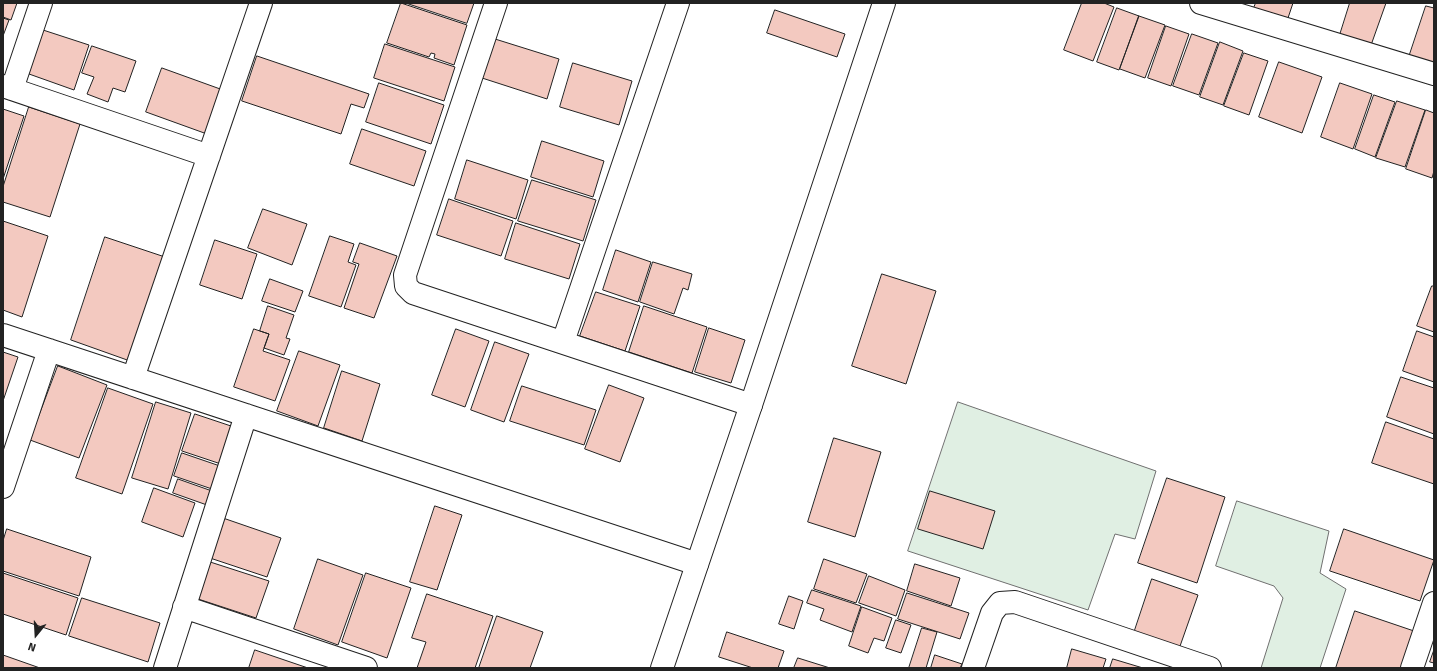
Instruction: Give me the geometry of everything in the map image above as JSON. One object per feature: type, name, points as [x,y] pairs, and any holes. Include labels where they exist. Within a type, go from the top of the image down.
[{"type":"street","points":[[41,3],[8,88],[208,156]]},
{"type":"street","points":[[133,378],[261,3]]},
{"type":"street","points":[[496,3],[405,275],[406,286],[413,293],[751,405]]},
{"type":"street","points":[[563,342],[678,3]]},
{"type":"street","points":[[662,668],[884,3]]},
{"type":"street","points":[[1201,3],[1434,74]]},
{"type":"street","points":[[3,334],[697,564]]},
{"type":"street","points":[[3,487],[49,350]]},
{"type":"street","points":[[165,668],[246,415]]},
{"type":"street","points":[[973,668],[992,613],[1000,603],[1014,602],[1210,668]]},
{"type":"street","points":[[1412,668],[1434,603]]},
{"type":"street","points":[[184,607],[366,668]]},
{"type":"green space","points":[[958,402],[1156,471],[1135,539],[1115,534],[1088,610],[908,551]]},
{"type":"green space","points":[[1237,501],[1329,531],[1320,573],[1346,589],[1320,668],[1261,668],[1283,598],[1274,586],[1216,566]]},
{"type":"building","points":[[3,3],[17,3],[11,20],[3,17]]},
{"type":"building","points":[[401,3],[467,25],[454,65],[434,58],[435,54],[431,53],[429,57],[387,43]]},
{"type":"building","points":[[406,3],[474,3],[467,23]]},
{"type":"building","points":[[1082,3],[1104,3],[1114,7],[1093,61],[1064,50]]},
{"type":"building","points":[[1256,3],[1293,3],[1287,21],[1253,10]]},
{"type":"building","points":[[1350,3],[1386,3],[1370,48],[1339,38]]},
{"type":"building","points":[[1426,6],[1434,8],[1434,65],[1409,57]]},
{"type":"building","points":[[1117,8],[1139,16],[1119,70],[1097,62]]},
{"type":"building","points":[[775,10],[845,34],[837,57],[767,33]]},
{"type":"building","points":[[1139,16],[1165,25],[1145,78],[1120,69]]},
{"type":"building","points":[[3,18],[9,20],[3,36]]},
{"type":"building","points":[[1166,26],[1189,34],[1171,86],[1148,78]]},
{"type":"building","points":[[43,30],[89,45],[74,90],[29,74]]},
{"type":"building","points":[[1192,34],[1218,43],[1199,95],[1173,86]]},
{"type":"building","points":[[495,39],[559,59],[547,99],[482,78]]},
{"type":"building","points":[[1220,42],[1243,51],[1223,105],[1200,97]]},
{"type":"building","points":[[385,44],[455,67],[444,101],[374,78]]},
{"type":"building","points":[[92,46],[136,61],[125,92],[113,88],[108,102],[87,94],[94,77],[82,73]]},
{"type":"building","points":[[1244,53],[1268,61],[1249,115],[1224,106]]},
{"type":"building","points":[[257,56],[369,94],[364,108],[351,104],[341,134],[242,101]]},
{"type":"building","points":[[1279,62],[1322,77],[1302,133],[1259,117]]},
{"type":"building","points":[[573,63],[632,81],[619,125],[560,107]]},
{"type":"building","points":[[162,68],[223,90],[207,134],[146,112]]},
{"type":"building","points":[[379,83],[444,105],[431,144],[366,122]]},
{"type":"building","points":[[1340,83],[1372,94],[1353,149],[1321,137]]},
{"type":"building","points":[[1374,95],[1395,102],[1375,157],[1355,149]]},
{"type":"building","points":[[1397,101],[1425,110],[1405,167],[1376,158]]},
{"type":"building","points":[[29,107],[80,124],[50,217],[3,202],[3,187]]},
{"type":"building","points":[[3,109],[24,116],[3,179]]},
{"type":"building","points":[[1426,110],[1434,113],[1434,171],[1432,178],[1406,169]]},
{"type":"building","points":[[362,129],[426,151],[414,186],[350,164]]},
{"type":"building","points":[[542,141],[604,161],[593,197],[531,177]]},
{"type":"building","points":[[467,160],[528,180],[516,219],[455,199]]},
{"type":"building","points":[[532,180],[596,200],[583,241],[518,221]]},
{"type":"building","points":[[449,199],[513,221],[501,256],[437,235]]},
{"type":"building","points":[[263,209],[307,224],[292,265],[248,248]]},
{"type":"building","points":[[3,221],[48,236],[22,317],[3,310]]},
{"type":"building","points":[[516,223],[580,244],[569,279],[505,259]]},
{"type":"building","points":[[330,236],[354,244],[348,262],[356,265],[341,307],[309,296]]},
{"type":"building","points":[[105,237],[165,257],[130,361],[71,340]]},
{"type":"building","points":[[215,240],[257,254],[242,299],[200,285]]},
{"type":"building","points":[[360,243],[397,256],[374,318],[344,308],[359,264],[353,262]]},
{"type":"building","points":[[616,250],[651,262],[638,302],[603,290]]},
{"type":"building","points":[[653,262],[692,274],[688,290],[683,288],[674,314],[640,302]]},
{"type":"building","points":[[882,274],[936,291],[906,384],[852,366]]},
{"type":"building","points":[[270,279],[303,291],[295,312],[262,301]]},
{"type":"building","points":[[1432,286],[1434,286],[1434,332],[1417,326]]},
{"type":"building","points":[[596,292],[640,306],[625,351],[580,336]]},
{"type":"building","points":[[268,306],[294,315],[286,338],[290,339],[284,355],[264,348],[269,334],[260,331]]},
{"type":"building","points":[[644,306],[707,327],[692,373],[629,352]]},
{"type":"building","points":[[709,328],[745,340],[731,383],[695,372]]},
{"type":"building","points":[[254,329],[269,334],[263,351],[290,360],[275,401],[234,387]]},
{"type":"building","points":[[456,329],[489,341],[465,407],[432,395]]},
{"type":"building","points":[[1417,331],[1434,337],[1434,382],[1403,371]]},
{"type":"building","points":[[495,342],[529,354],[504,422],[471,410]]},
{"type":"building","points":[[299,351],[340,365],[318,426],[277,411]]},
{"type":"building","points":[[3,352],[18,357],[3,401]]},
{"type":"building","points":[[58,366],[107,385],[79,458],[30,440]]},
{"type":"building","points":[[342,371],[380,384],[362,441],[324,428]]},
{"type":"building","points":[[1401,377],[1434,388],[1434,434],[1387,417]]},
{"type":"building","points":[[609,385],[644,398],[620,462],[585,449]]},
{"type":"building","points":[[522,386],[596,410],[584,445],[510,421]]},
{"type":"building","points":[[108,388],[153,404],[122,494],[76,478]]},
{"type":"building","points":[[156,402],[191,413],[168,489],[132,478]]},
{"type":"building","points":[[195,414],[234,427],[221,464],[182,451]]},
{"type":"building","points":[[1386,422],[1434,439],[1434,484],[1372,463]]},
{"type":"building","points":[[834,438],[881,452],[855,537],[808,522]]},
{"type":"building","points":[[182,453],[220,466],[212,489],[174,476]]},
{"type":"building","points":[[1167,478],[1225,497],[1197,583],[1138,563]]},
{"type":"building","points":[[178,479],[212,491],[207,505],[173,493]]},
{"type":"building","points":[[154,488],[195,503],[183,537],[142,522]]},
{"type":"building","points":[[930,491],[995,511],[983,549],[918,529]]},
{"type":"building","points":[[435,506],[462,515],[437,590],[410,582]]},
{"type":"building","points":[[220,517],[281,538],[267,577],[207,557]]},
{"type":"building","points":[[7,529],[91,557],[79,596],[3,571],[3,541]]},
{"type":"building","points":[[1344,529],[1434,560],[1420,601],[1330,571]]},
{"type":"building","points":[[318,559],[363,575],[338,645],[294,629]]},
{"type":"building","points":[[824,559],[867,574],[856,603],[814,589]]},
{"type":"building","points":[[204,560],[269,581],[256,618],[192,597]]},
{"type":"building","points":[[915,564],[960,578],[951,606],[907,591]]},
{"type":"building","points":[[3,573],[78,598],[66,635],[3,614]]},
{"type":"building","points":[[366,573],[411,588],[387,658],[342,642]]},
{"type":"building","points":[[869,576],[905,590],[896,616],[859,603]]},
{"type":"building","points":[[1152,579],[1198,595],[1179,649],[1134,633]]},
{"type":"building","points":[[812,590],[861,606],[852,632],[820,620],[824,609],[807,603]]},
{"type":"building","points":[[907,593],[969,613],[960,639],[898,619]]},
{"type":"building","points":[[427,594],[493,616],[475,668],[417,668],[426,642],[412,638]]},
{"type":"building","points":[[789,596],[803,601],[794,629],[779,624]]},
{"type":"building","points":[[82,598],[160,623],[148,662],[69,636]]},
{"type":"building","points":[[862,607],[892,618],[884,641],[874,638],[868,653],[849,646]]},
{"type":"building","points":[[1355,611],[1414,631],[1401,668],[1336,668]]},
{"type":"building","points":[[497,616],[543,632],[530,668],[479,668]]},
{"type":"building","points":[[896,620],[911,625],[901,653],[886,648]]},
{"type":"building","points":[[922,628],[937,632],[926,668],[909,668]]},
{"type":"building","points":[[727,632],[784,651],[778,668],[753,668],[719,657]]},
{"type":"building","points":[[1072,649],[1106,659],[1103,668],[1067,668]]},
{"type":"building","points":[[255,650],[308,668],[249,668]]},
{"type":"building","points":[[1434,650],[1434,663],[1430,662]]},
{"type":"building","points":[[3,655],[40,668],[3,668]]},
{"type":"building","points":[[935,655],[962,664],[960,668],[931,668]]},
{"type":"building","points":[[798,658],[830,668],[794,668]]},
{"type":"building","points":[[1113,659],[1143,668],[1110,668]]}]
